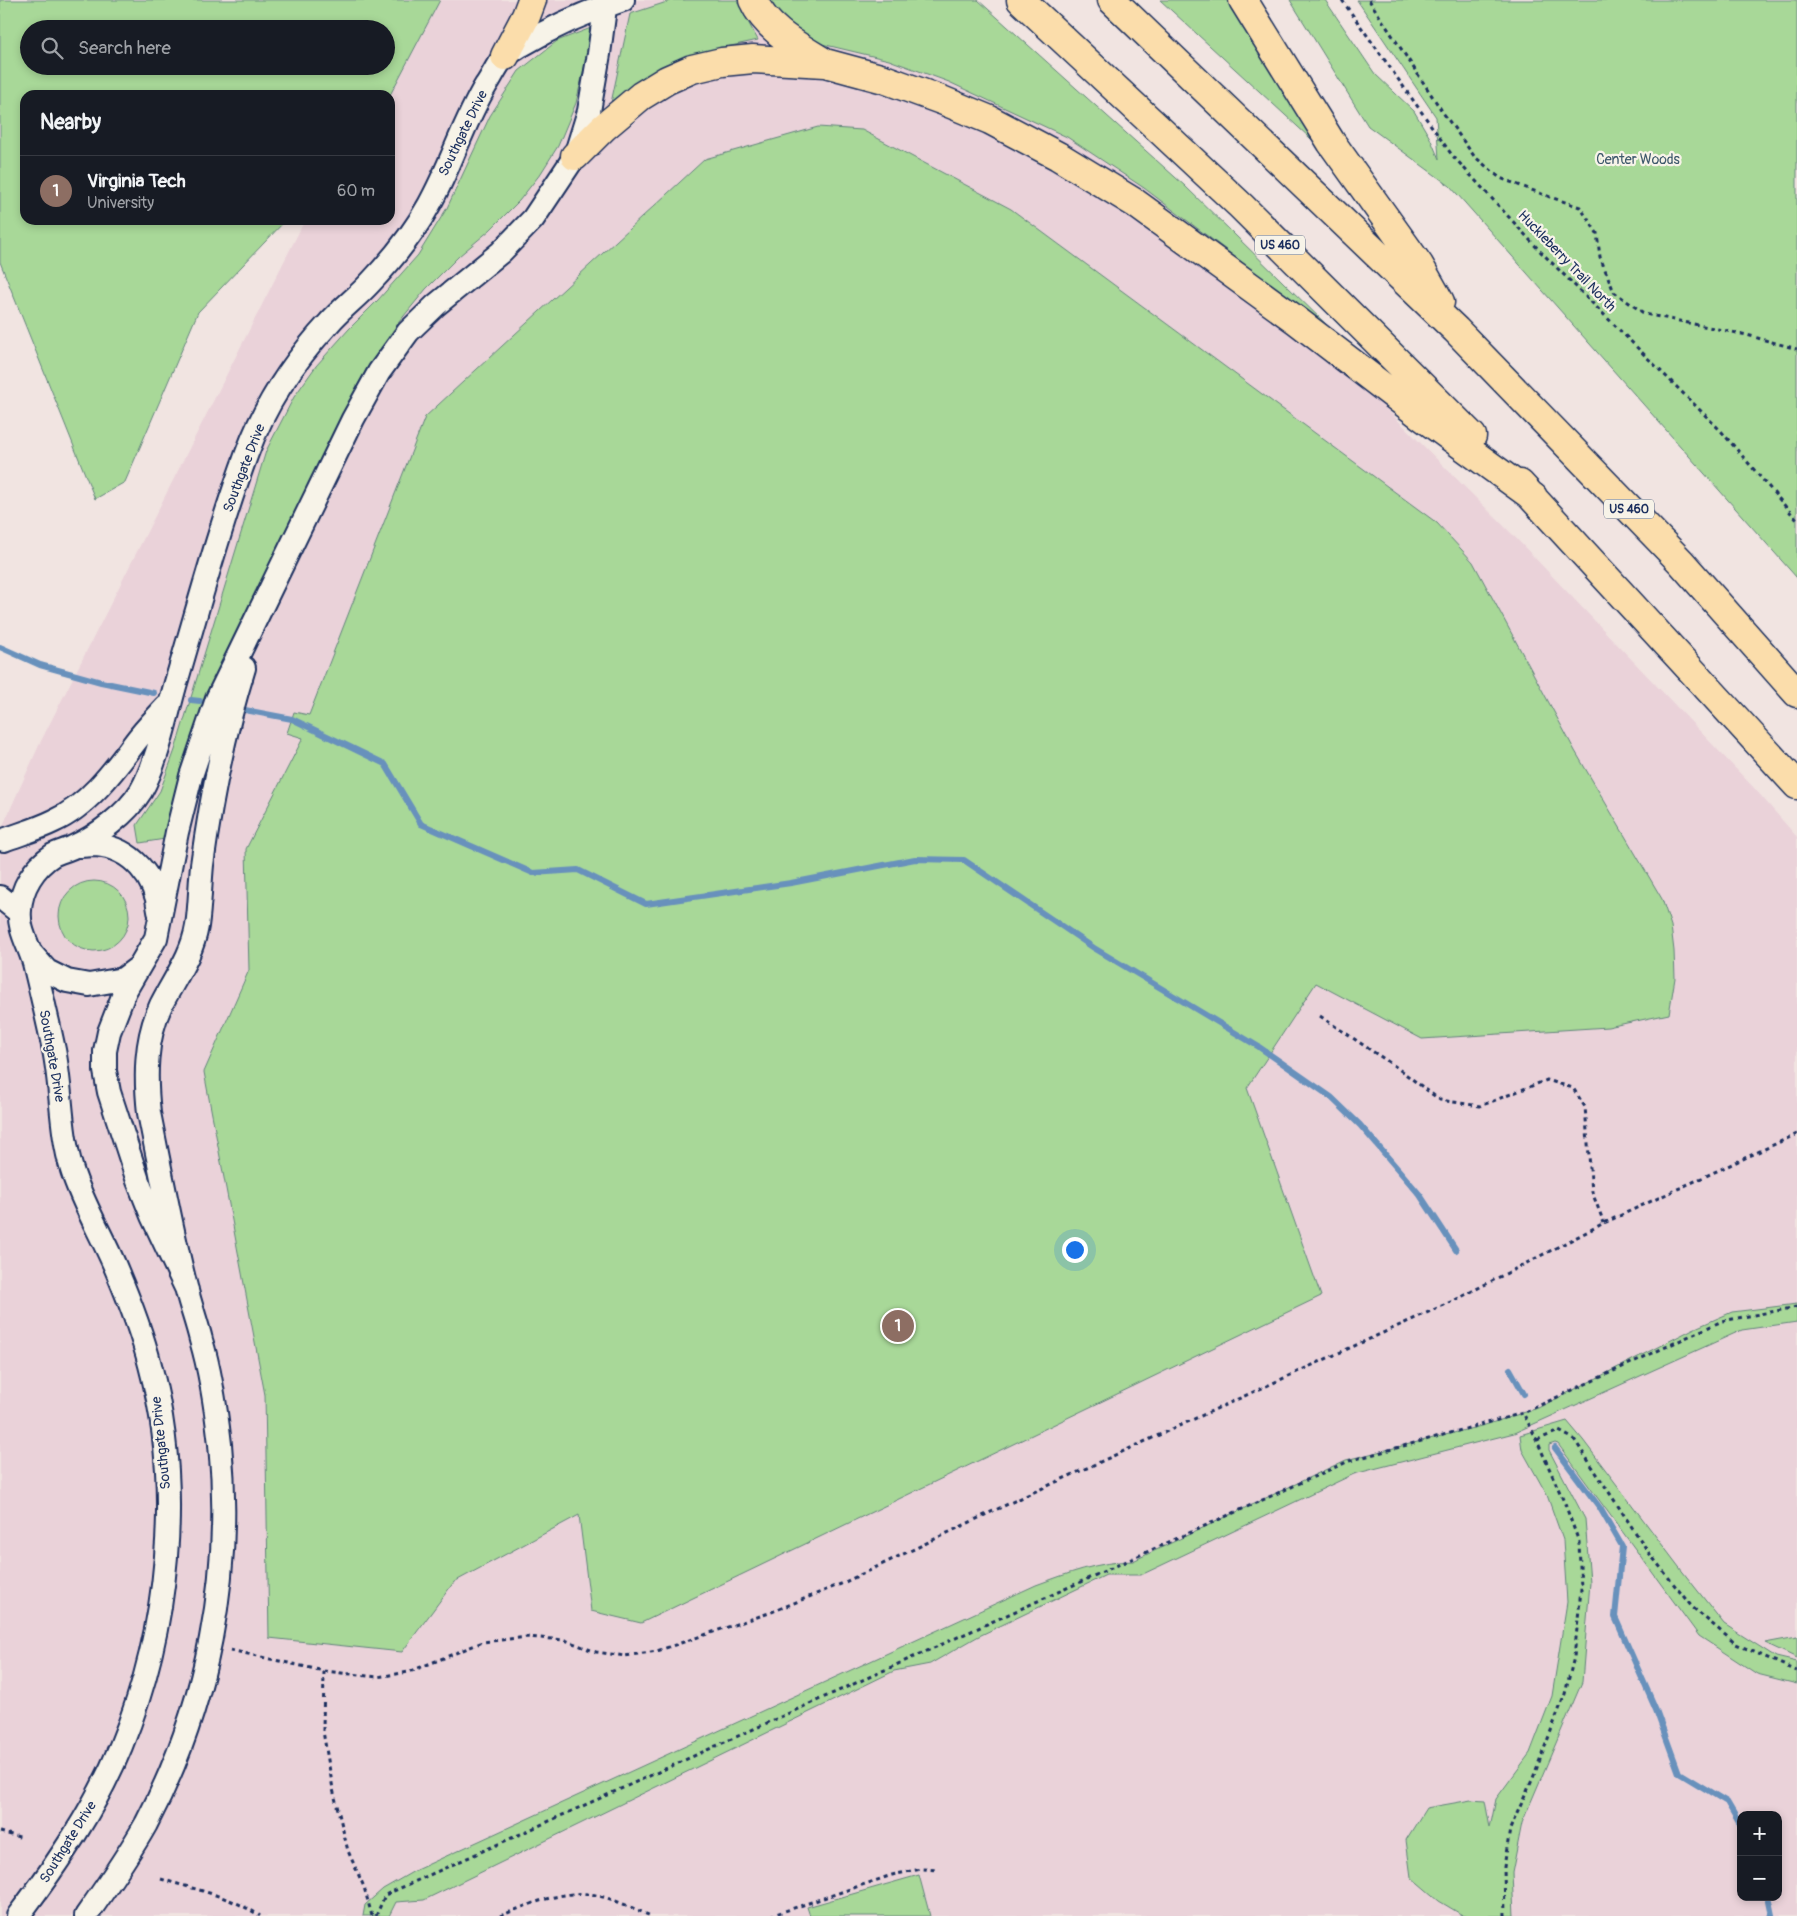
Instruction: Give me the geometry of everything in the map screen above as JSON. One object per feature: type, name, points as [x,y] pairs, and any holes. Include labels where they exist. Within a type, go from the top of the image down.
[{"type":"highway","points":[[504,56],[526,16],[532,0]]},
{"type":"highway","points":[[753,0],[782,36],[825,64]]},
{"type":"highway","name":"US 460","points":[[1021,0],[1241,206],[1533,497],[1797,785]]},
{"type":"highway","name":"US 460","points":[[1112,0],[1456,330],[1681,562],[1797,693]]},
{"type":"highway","points":[[1243,0],[1331,142],[1419,265],[1456,330]]},
{"type":"highway","points":[[575,156],[603,128],[641,96],[667,80],[692,69],[722,62],[753,59],[825,64],[884,79],[990,120],[1058,156],[1135,203],[1296,320],[1420,415],[1533,497]]},
{"type":"main road","name":"Southgate Drive","points":[[72,848],[116,820],[132,805],[144,786],[222,527],[248,448],[277,389],[306,349],[333,318],[368,285],[401,247],[429,205],[471,110],[504,56],[552,29],[612,2]]},
{"type":"main road","name":"Southgate Drive","points":[[187,1290],[152,1216],[138,1181],[109,1092],[105,1071],[105,1051],[109,1032],[125,991],[156,938],[191,776],[202,742],[217,700],[268,593],[353,419],[379,372],[408,332],[436,305],[501,252],[533,219],[575,156],[589,111],[599,54],[612,2]]},
{"type":"main road","name":"Southgate Drive","points":[[86,1916],[145,1825],[163,1788],[179,1751],[191,1716],[214,1626],[223,1524],[223,1486],[212,1392],[202,1342],[187,1290],[149,1113],[145,1084],[151,1034],[160,1007],[184,964],[197,926],[202,867],[218,768],[238,689],[268,593]]},
{"type":"main road","points":[[2,840],[55,821],[90,795],[124,760],[133,744],[171,700]]},
{"type":"main road","points":[[2,840],[72,848]]},
{"type":"main road","name":"Southgate Drive","points":[[18,1916],[49,1874],[90,1810],[121,1746],[153,1646],[164,1589],[168,1521],[166,1457],[160,1411],[151,1368],[135,1316],[121,1280],[74,1176],[66,1148],[55,1052],[32,954],[22,934],[19,912],[24,889],[36,869],[54,854],[72,848],[97,845],[118,851],[135,862],[149,878],[158,896],[160,917]]},
{"type":"main road","points":[[0,897],[19,912]]},
{"type":"main road","name":"Southgate Drive","points":[[32,954],[47,971],[67,981],[89,985],[123,979],[140,967]]},
{"type":"path","name":"Huckleberry Trail North","points":[[1342,0],[1452,155],[1540,251],[1721,430],[1797,520]]},
{"type":"path","points":[[1369,0],[1474,156],[1500,178],[1580,207],[1597,233],[1600,257],[1614,292],[1645,314],[1747,335],[1797,348]]},
{"type":"path","points":[[1320,1016],[1396,1067],[1440,1100],[1480,1106],[1546,1080],[1573,1088],[1584,1107],[1592,1192],[1604,1223]]},
{"type":"path","points":[[210,1646],[324,1671],[377,1677],[409,1672],[483,1642],[527,1637],[565,1640],[596,1652],[626,1656],[657,1651],[769,1613],[841,1584],[1010,1503],[1455,1300],[1604,1223],[1797,1134]]},
{"type":"path","points":[[376,1916],[385,1896],[1349,1461],[1523,1413],[1722,1321],[1797,1307]]},
{"type":"path","points":[[1505,1916],[1504,1867],[1510,1829],[1533,1778],[1565,1694],[1574,1657],[1581,1590],[1579,1542],[1565,1504],[1523,1413]]},
{"type":"path","points":[[1537,1440],[1559,1431],[1574,1439],[1650,1553],[1692,1607],[1736,1644],[1797,1671]]},
{"type":"path","points":[[324,1671],[323,1731],[333,1789],[348,1851],[364,1887],[372,1916]]},
{"type":"path","points":[[0,1832],[23,1838]]},
{"type":"path","points":[[770,1916],[892,1875],[921,1869],[938,1870]]},
{"type":"path","points":[[161,1879],[231,1901],[250,1909],[260,1916]]},
{"type":"path","points":[[500,1916],[552,1898],[575,1894],[589,1894],[609,1899],[651,1916]]},
{"type":"shaded area","points":[[417,0],[966,0],[1025,49],[1511,533],[1755,789],[1797,837],[1797,1916],[0,1916],[0,832],[41,741],[302,225],[395,225],[395,90],[372,90],[381,75],[395,75],[395,47]]},
{"type":"green space","points":[[0,0],[440,0],[393,90],[20,90],[20,225],[281,225],[198,312],[125,482],[95,499],[0,262]]},
{"type":"green space","points":[[673,0],[739,0],[742,11],[758,40],[690,55],[631,87],[611,103],[630,14]]},
{"type":"green space","points":[[771,0],[978,0],[1185,186],[1333,331],[1144,188],[1067,137],[949,82],[889,60],[809,41],[777,13]]},
{"type":"green space","points":[[1160,0],[1228,0],[1322,149]]},
{"type":"green space","name":"Center Woods","points":[[1290,0],[1325,0],[1375,74],[1414,111],[1430,138],[1439,159],[1436,117],[1357,0],[1797,0],[1797,578],[1450,186],[1368,126]]},
{"type":"green space","points":[[591,28],[588,51],[576,103],[558,146],[541,173],[519,201],[426,289],[399,322],[367,368],[342,415],[211,697],[165,839],[140,843],[137,825],[160,791],[175,750],[266,451],[294,397],[316,366],[418,255],[447,208],[490,116],[519,71],[557,41]]},
{"type":"green space","points":[[818,127],[862,130],[1011,209],[1437,523],[1473,562],[1575,751],[1662,899],[1671,926],[1674,951],[1675,978],[1669,1014],[1608,1027],[1422,1039],[1316,983],[1247,1088],[1321,1296],[641,1623],[591,1611],[579,1515],[454,1582],[402,1652],[269,1638],[265,1395],[204,1072],[249,970],[246,849],[303,738],[287,733],[294,712],[309,715],[425,417],[705,159]]},
{"type":"green space","points":[[87,881],[101,881],[114,887],[123,896],[129,909],[127,929],[119,941],[101,951],[87,951],[74,945],[65,936],[59,923],[59,909],[65,896],[74,887]]},
{"type":"green space","points":[[1797,1304],[1797,1322],[1742,1330],[1514,1433],[1354,1474],[1141,1575],[1106,1575],[977,1637],[930,1664],[894,1671],[424,1900],[396,1902],[389,1916],[363,1916],[365,1905],[383,1889],[416,1870],[1036,1585],[1072,1572],[1107,1563],[1133,1561],[1346,1460],[1485,1425],[1538,1408],[1693,1329],[1732,1312]]},
{"type":"green space","points":[[1567,1421],[1724,1624],[1776,1657],[1797,1662],[1797,1684],[1757,1674],[1699,1636],[1558,1444],[1549,1445],[1549,1450],[1585,1519],[1590,1582],[1582,1682],[1522,1823],[1512,1873],[1514,1916],[1464,1916],[1439,1901],[1411,1877],[1406,1840],[1426,1808],[1471,1800],[1485,1801],[1490,1828],[1496,1799],[1530,1753],[1552,1696],[1567,1602],[1563,1540],[1547,1495],[1522,1450],[1520,1435]]},
{"type":"green space","points":[[1797,1637],[1797,1658],[1765,1643]]},
{"type":"green space","points":[[919,1875],[930,1916],[810,1916],[807,1907]]},
{"type":"waterway","points":[[0,647],[40,665],[101,682],[154,693]]},
{"type":"waterway","points":[[191,700],[200,701]]},
{"type":"waterway","points":[[245,710],[292,719],[385,764],[421,824],[533,873],[578,870],[646,904],[791,883],[915,859],[964,860],[1094,948],[1259,1047],[1331,1097],[1360,1125],[1420,1195],[1456,1250]]},
{"type":"waterway","points":[[1510,1369],[1524,1394]]},
{"type":"waterway","points":[[1555,1448],[1600,1508],[1622,1546],[1615,1617],[1656,1710],[1679,1773],[1727,1802],[1737,1819]]},
{"type":"waterway","points":[[1769,1901],[1772,1916]]},
{"type":"place","name":"Virginia Tech","points":[[898,1326]]}]
